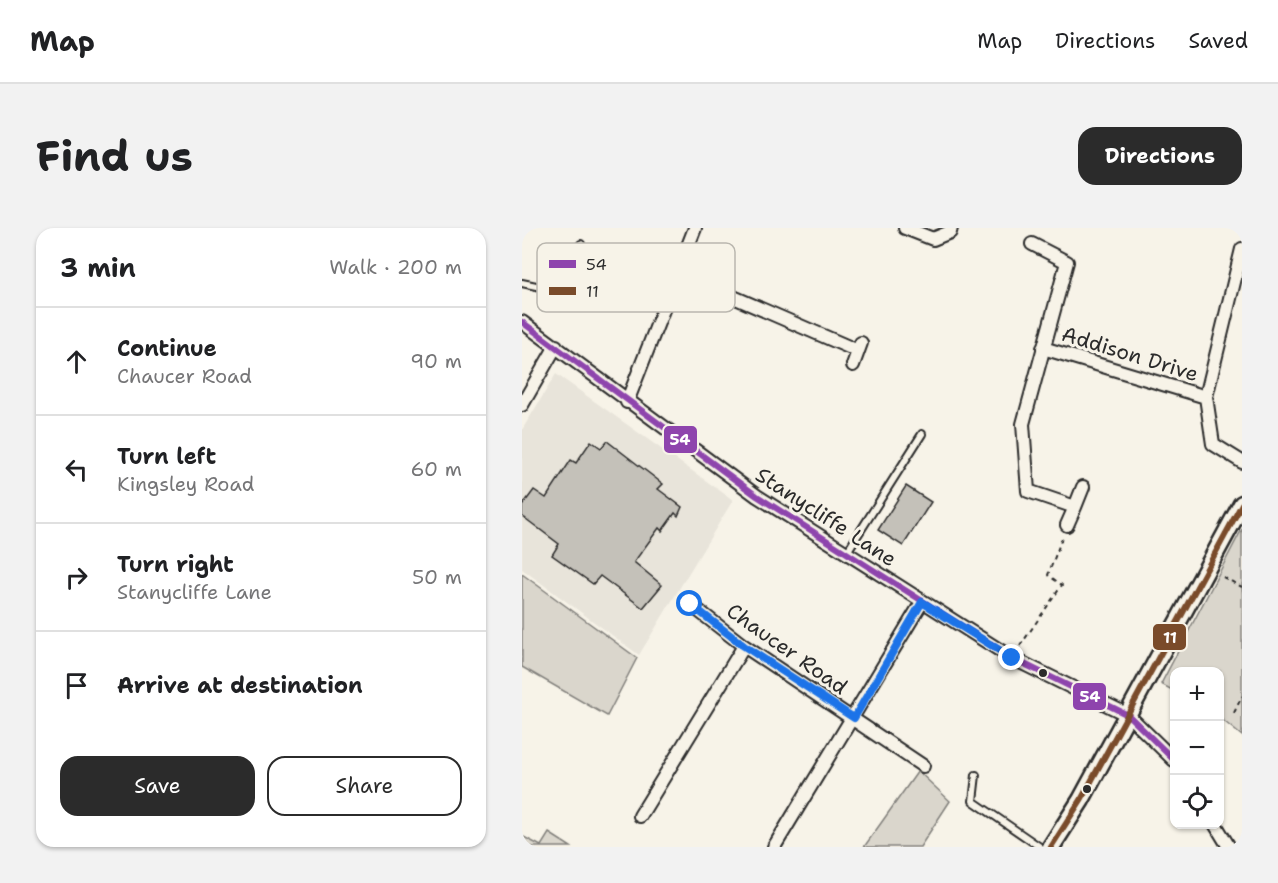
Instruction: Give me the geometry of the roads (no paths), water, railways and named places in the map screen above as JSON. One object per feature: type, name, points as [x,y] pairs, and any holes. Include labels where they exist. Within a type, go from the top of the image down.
[{"type":"street","points":[[689,243],[695,228]]},
{"type":"street","points":[[905,228],[933,239],[950,232],[951,228]]},
{"type":"street","name":"Addison Drive","points":[[1032,244],[1067,262],[1023,424],[1028,491],[1075,507]]},
{"type":"street","points":[[1242,249],[1206,397],[1213,444],[1242,462]]},
{"type":"street","points":[[735,296],[860,347],[853,365]]},
{"type":"street","points":[[627,402],[663,312]]},
{"type":"street","name":"Stanycliffe Lane","points":[[522,322],[627,402],[757,496],[1012,658],[1128,715],[1170,756]]},
{"type":"street","points":[[522,405],[556,346]]},
{"type":"street","name":"Addison Drive","points":[[1043,348],[1206,397]]},
{"type":"street","points":[[1067,525],[1083,487]]},
{"type":"street","points":[[1051,847],[1081,800],[1242,504]]},
{"type":"street","points":[[774,847],[922,602]]},
{"type":"street","name":"Chaucer Road","points":[[690,604],[744,646],[923,766]]},
{"type":"street","points":[[640,816],[744,646]]},
{"type":"street","points":[[1218,829],[1229,847]]},
{"type":"lane","points":[[522,283],[537,286]]},
{"type":"lane","points":[[846,553],[922,434]]},
{"type":"lane","points":[[976,775],[973,801],[1040,847]]}]
